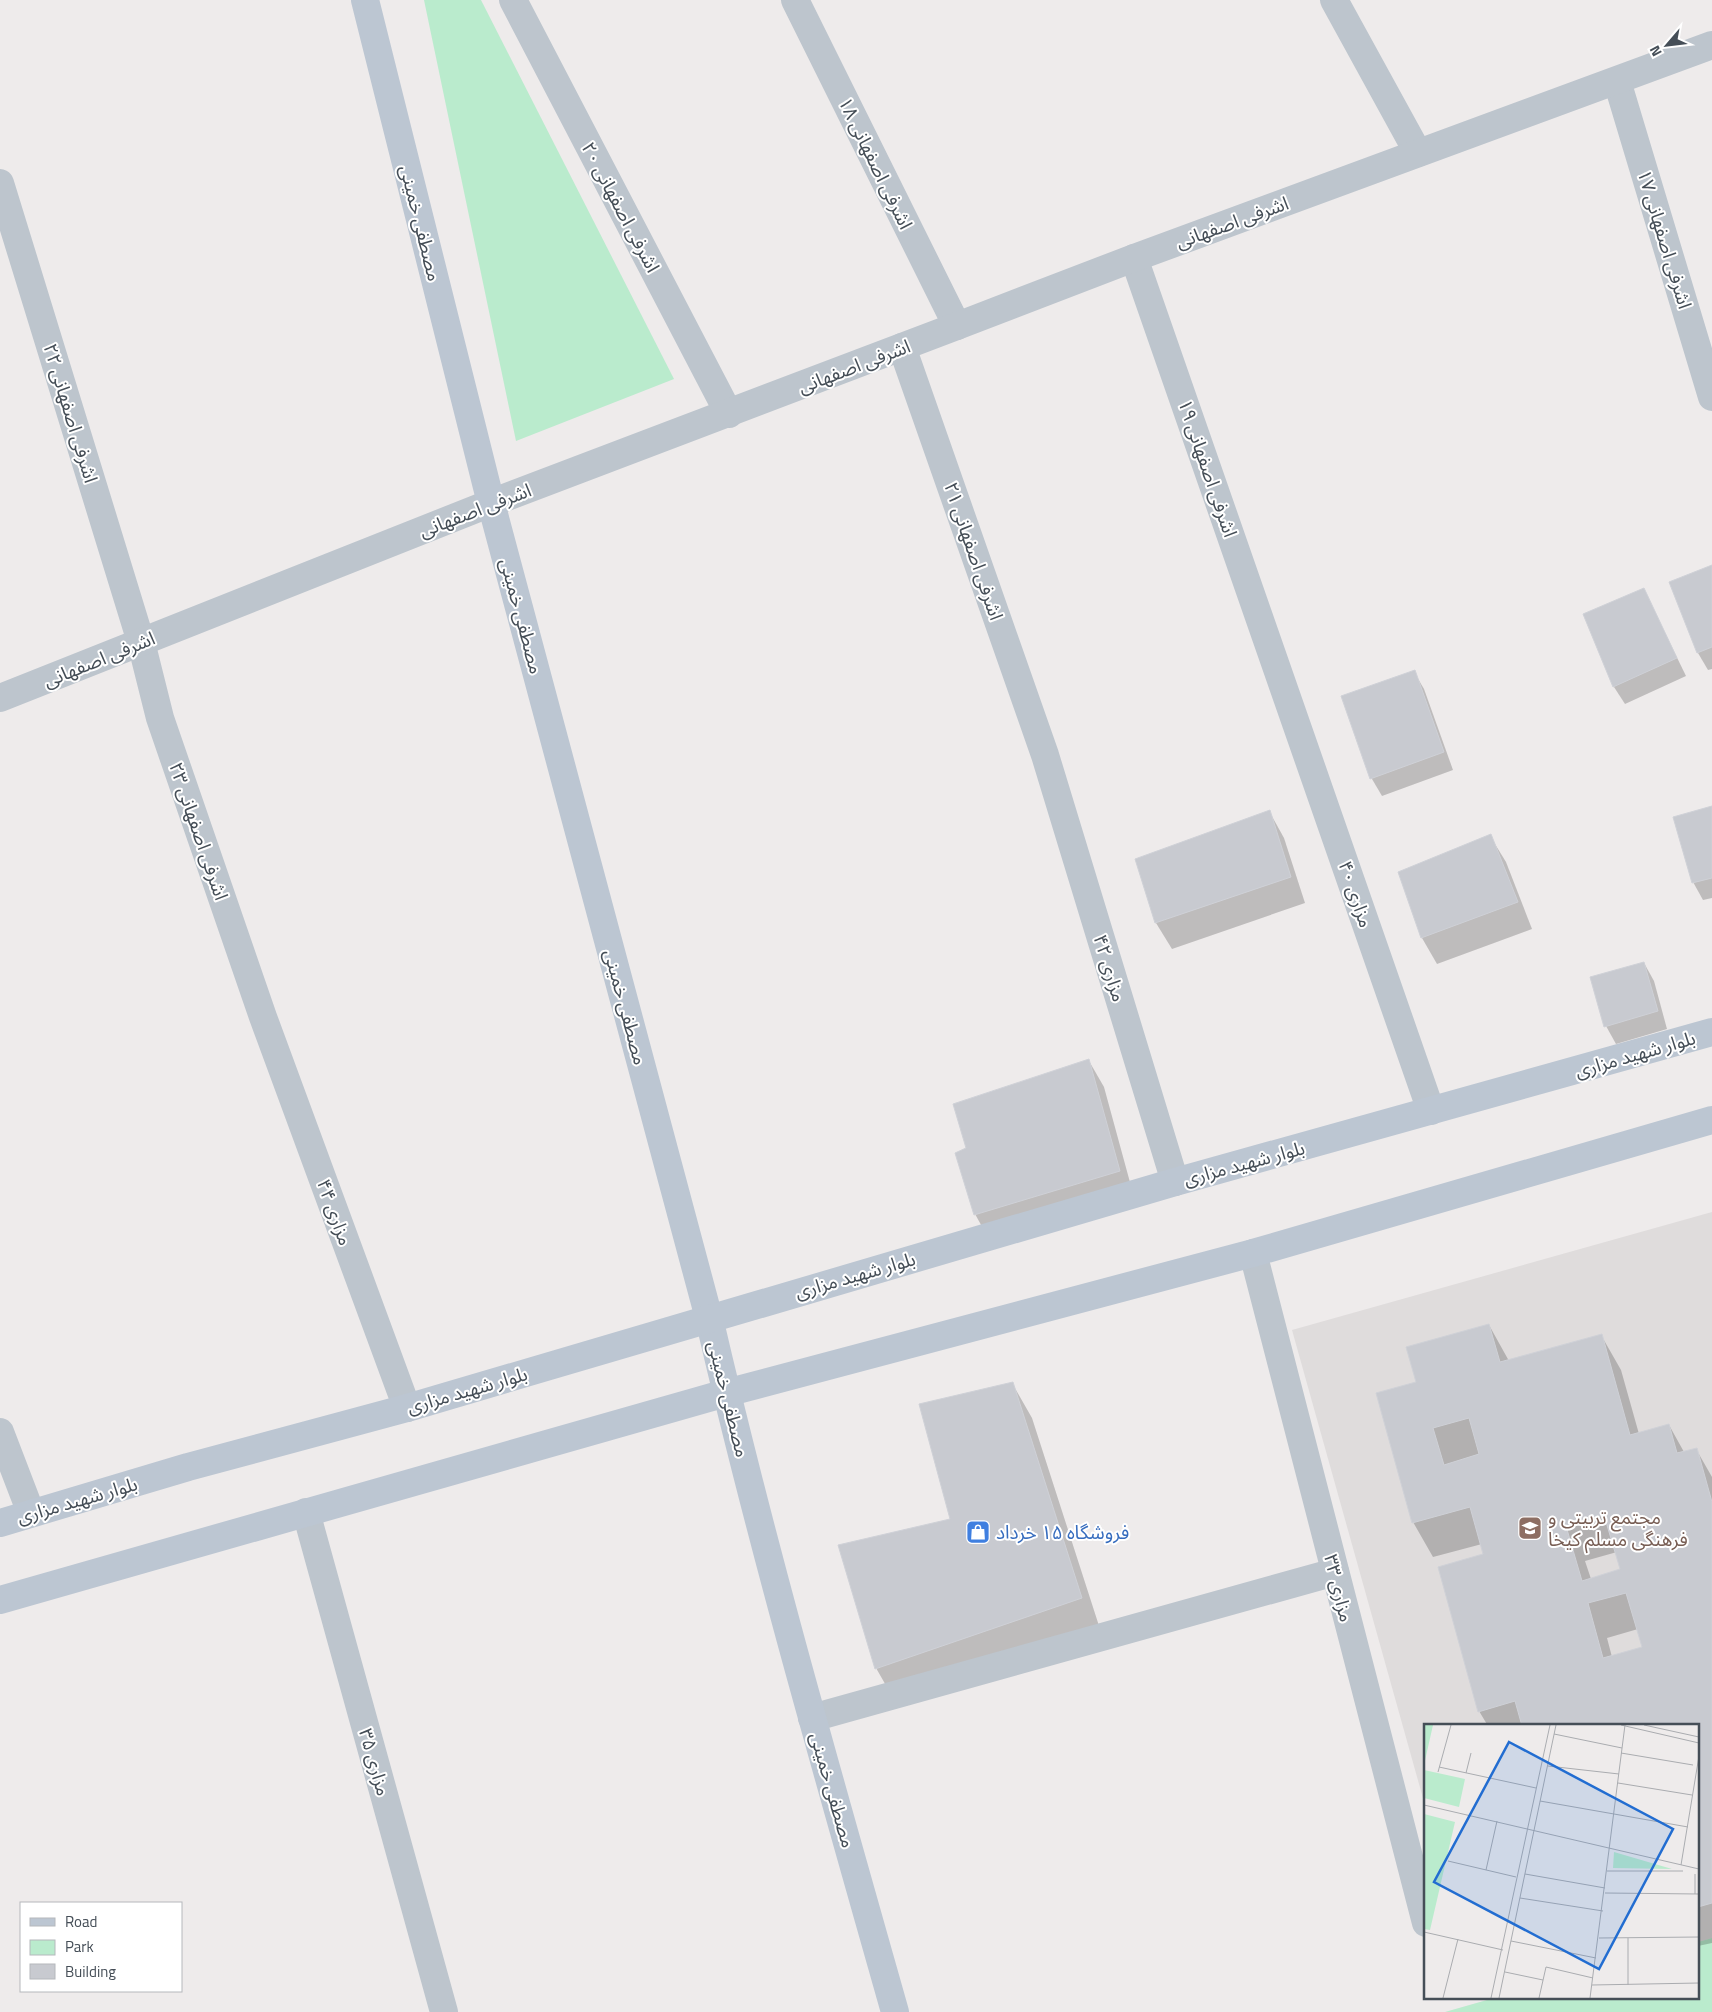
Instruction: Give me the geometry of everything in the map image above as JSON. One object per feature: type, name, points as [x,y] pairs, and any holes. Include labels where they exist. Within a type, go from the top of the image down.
[{"type":"main road","name":"مصطفی خمینی","points":[[365,0],[492,503],[709,1318],[726,1393],[812,1718],[895,2012]]},
{"type":"main road","name":"بلوار شهید مزاری","points":[[0,1523],[188,1467],[407,1408],[1176,1182],[1712,1032]]},
{"type":"main road","points":[[0,1600],[726,1393],[1253,1254],[1712,1120]]},
{"type":"street","name":"اشرفی اصفهانی ۲۰","points":[[514,0],[729,414]]},
{"type":"street","name":"اشرفی اصفهانی ۱۸","points":[[795,0],[957,326]]},
{"type":"street","points":[[1334,0],[1418,153]]},
{"type":"street","name":"اشرفی اصفهانی","points":[[0,698],[492,503],[1134,258],[1712,45]]},
{"type":"street","name":"اشرفی اصفهانی ۱۷","points":[[1617,81],[1712,397]]},
{"type":"street","name":"اشرفی اصفهانی ۲۲","points":[[0,183],[142,642]]},
{"type":"street","name":"اشرفی اصفهانی ۱۹","points":[[1134,258],[1281,678]]},
{"type":"street","name":"اشرفی اصفهانی ۲۱","points":[[902,347],[1045,755]]},
{"type":"street","name":"اشرفی اصفهانی ۲۳","points":[[142,642],[160,718],[263,1017]]},
{"type":"street","name":"مزاری ۴۰","points":[[1281,678],[1431,1111]]},
{"type":"street","name":"مزاری ۴۲","points":[[1045,755],[1176,1182]]},
{"type":"street","name":"مزاری ۴۴","points":[[263,1017],[407,1408]]},
{"type":"street","name":"مزاری ۳۳","points":[[1253,1254],[1424,1915]]},
{"type":"street","points":[[0,1432],[31,1513]]},
{"type":"street","name":"مزاری ۳۵","points":[[306,1512],[444,2012]]},
{"type":"street","points":[[812,1718],[1335,1572]]},
{"type":"shaded area","name":"مجتمع تربیتی و فرهنگی مسلم کیخا","points":[[1712,1212],[1712,1938],[1700,1941],[1700,1724],[1424,1724],[1424,1802],[1292,1330]]},
{"type":"green space","points":[[424,0],[481,0],[674,379],[516,441]]},
{"type":"green space","points":[[1712,1938],[1712,2012],[1445,2012],[1487,2000],[1700,2000],[1700,1941]]},
{"type":"building","points":[[1712,565],[1712,647],[1697,653],[1669,582]]},
{"type":"building","points":[[1644,588],[1677,658],[1613,687],[1583,614]]},
{"type":"building","points":[[1415,670],[1444,752],[1370,779],[1341,696]]},
{"type":"building","points":[[1712,806],[1712,878],[1692,883],[1673,817]]},
{"type":"building","points":[[1270,810],[1291,877],[1155,923],[1135,859]]},
{"type":"building","points":[[1491,834],[1518,902],[1421,938],[1398,872]]},
{"type":"building","points":[[1644,962],[1658,1011],[1604,1027],[1590,977]]},
{"type":"building","points":[[1089,1059],[1120,1171],[974,1215],[955,1153],[966,1148],[953,1104]]},
{"type":"building","points":[[1489,1324],[1500,1362],[1602,1334],[1630,1435],[1669,1424],[1677,1453],[1697,1448],[1712,1502],[1712,1903],[1700,1906],[1700,1724],[1521,1724],[1515,1701],[1478,1712],[1438,1567],[1483,1554],[1470,1507],[1412,1523],[1376,1393],[1416,1382],[1406,1347]],"holes":[[[1469,1418],[1479,1454],[1444,1465],[1433,1428]],[[1604,1515],[1620,1569],[1582,1581],[1566,1526]],[[1626,1593],[1642,1647],[1603,1658],[1588,1603]]]},
{"type":"building","name":"فروشگاه ۱۵ خرداد","points":[[1013,1382],[1082,1598],[875,1669],[838,1545],[950,1519],[919,1404]]},
{"type":"place","name":"مجتمع تربیتی و فرهنگی مسلم کیخا","points":[[1530,1528]]},
{"type":"place","name":"فروشگاه ۱۵ خرداد","points":[[978,1532]]}]
